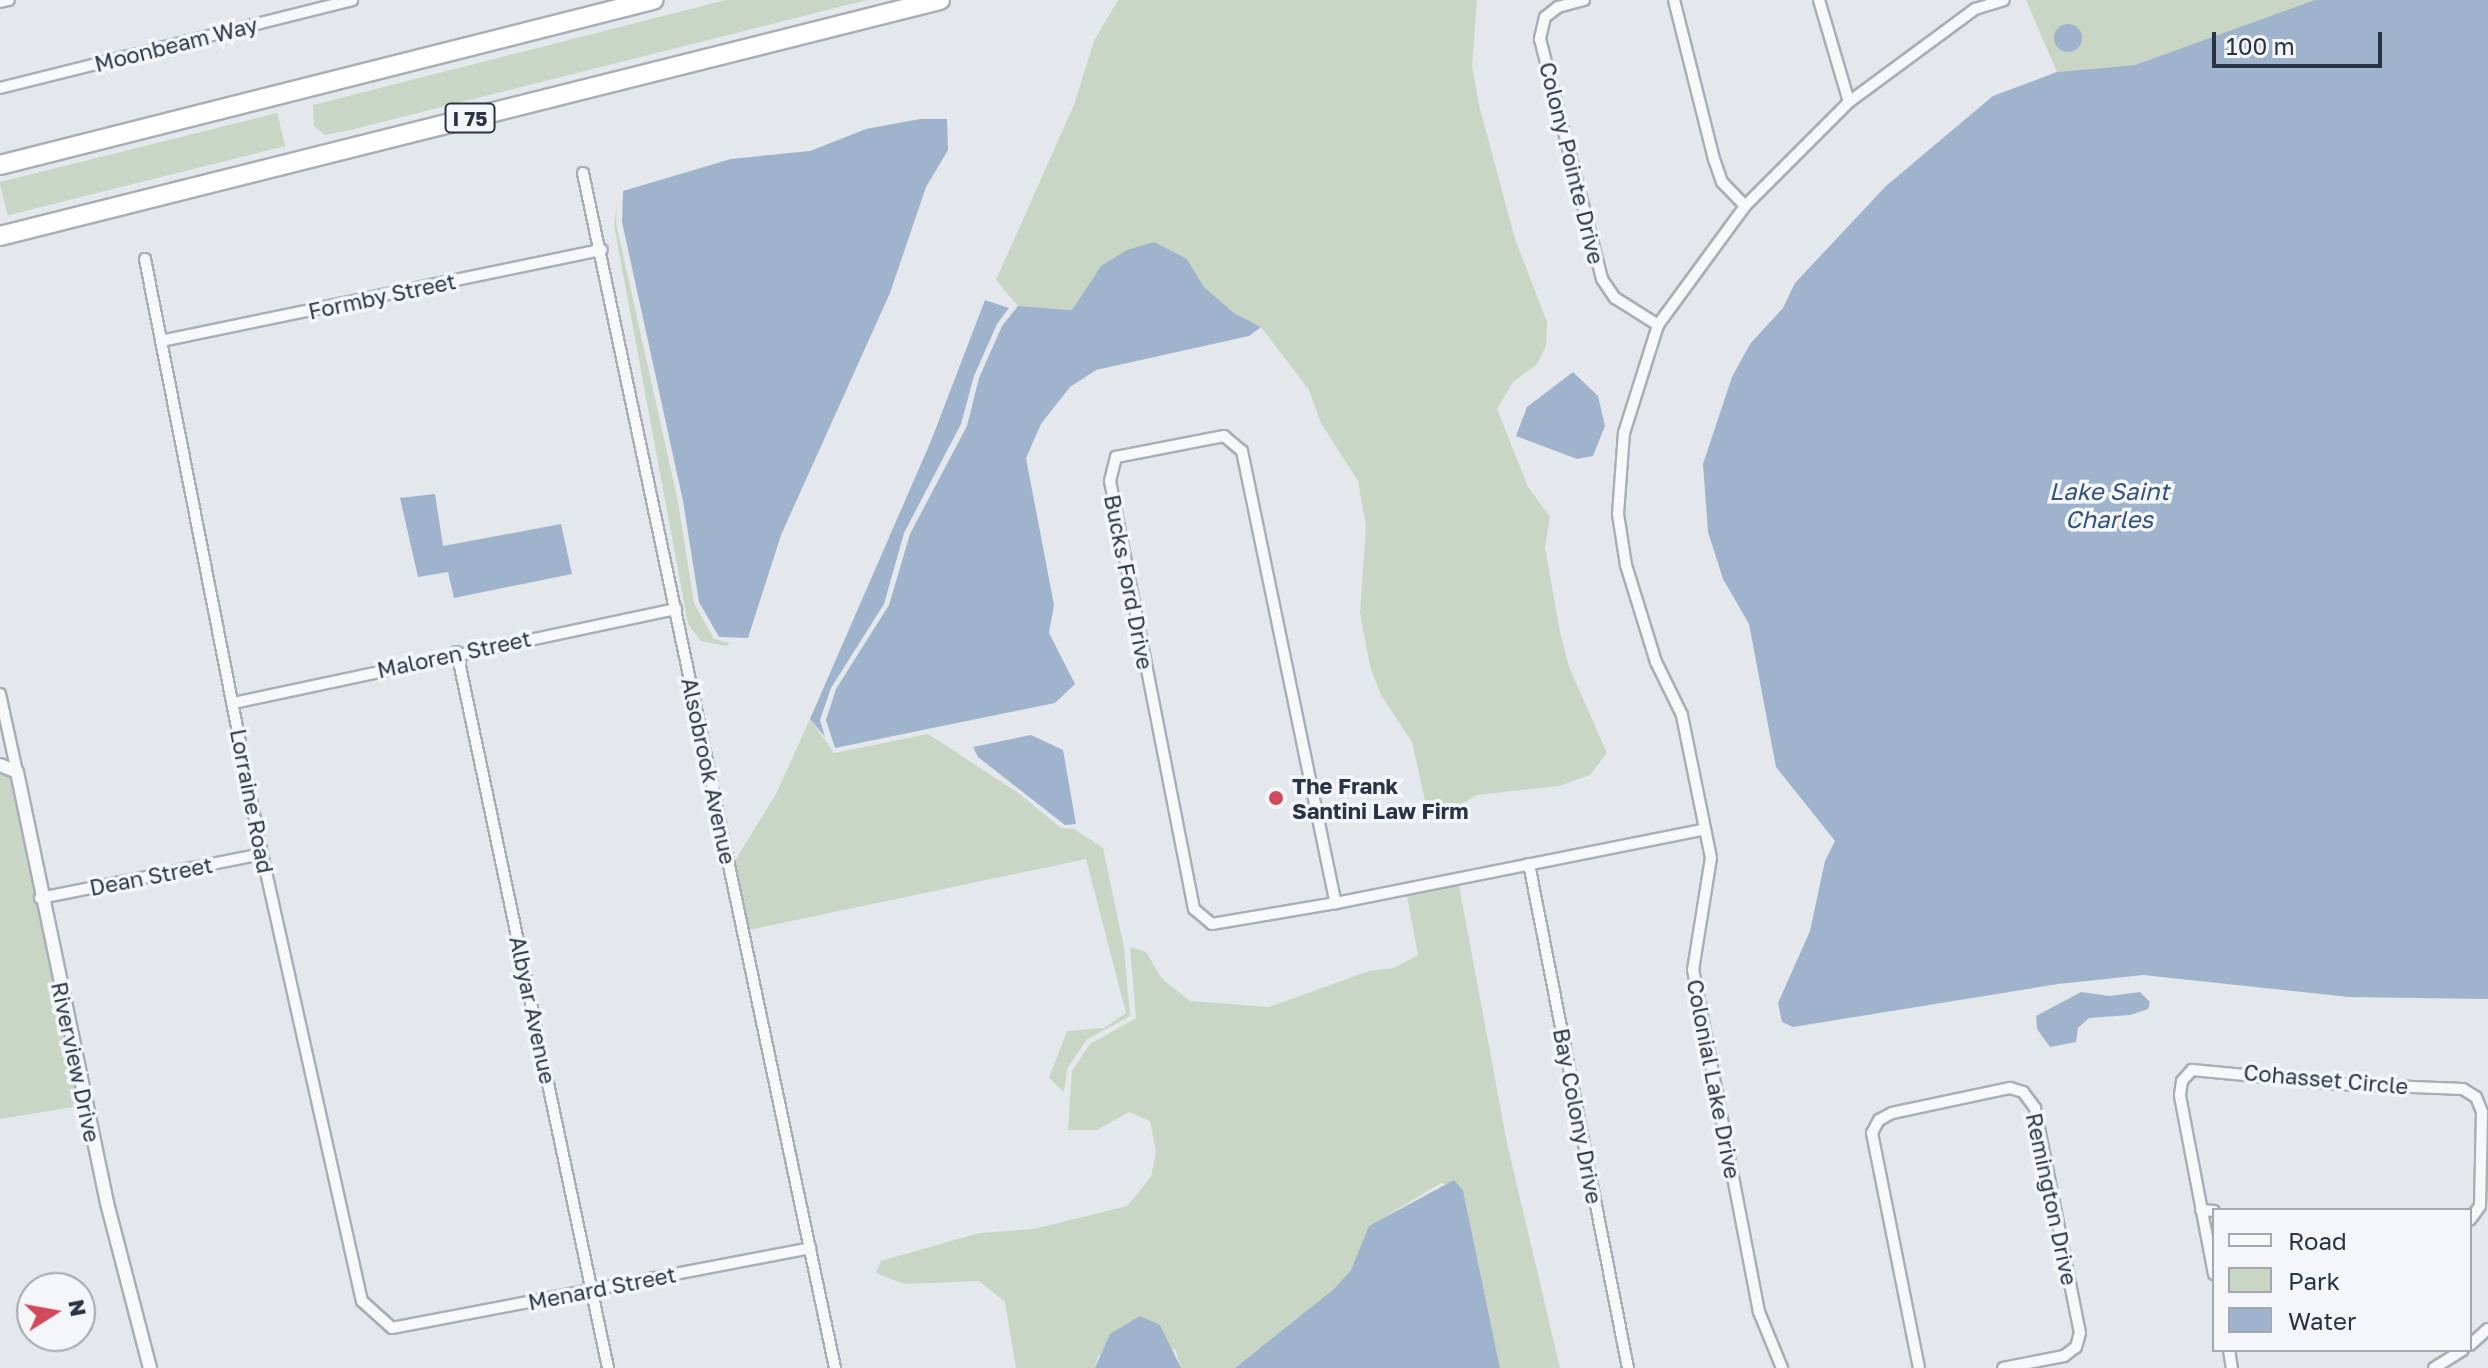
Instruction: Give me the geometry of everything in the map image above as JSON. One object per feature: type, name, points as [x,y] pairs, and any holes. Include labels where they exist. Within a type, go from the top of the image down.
[{"type":"highway","points":[[0,165],[653,0]]},
{"type":"highway","name":"I 75","points":[[0,236],[940,0]]},
{"type":"street","points":[[0,2],[9,0]]},
{"type":"street","name":"Moonbeam Way","points":[[0,88],[352,0]]},
{"type":"street","name":"Colony Pointe Drive","points":[[1584,0],[1558,7],[1545,17],[1540,39],[1602,279],[1615,298],[1658,325]]},
{"type":"street","points":[[1674,0],[1714,159],[1722,182],[1745,206]]},
{"type":"street","points":[[1819,0],[1849,102]]},
{"type":"street","name":"Colonial Lake Drive","points":[[1782,1368],[1759,1312],[1693,970],[1710,881],[1705,829],[1682,715],[1638,611],[1618,514],[1624,433],[1658,325],[1745,206],[1849,102],[1974,5],[2004,0]]},
{"type":"street","name":"Alsobrook Avenue","points":[[583,173],[602,250],[835,1368]]},
{"type":"street","name":"Formby Street","points":[[161,341],[602,250]]},
{"type":"street","name":"Lorraine Road","points":[[145,259],[262,854],[362,1301],[392,1328]]},
{"type":"street","name":"Bucks Ford Drive","points":[[1336,903],[1242,451],[1224,436],[1116,457],[1110,481],[1194,909],[1212,924],[1336,903],[1705,829]]},
{"type":"street","name":"Maloren Street","points":[[233,703],[457,652],[676,609]]},
{"type":"street","name":"Albyar Avenue","points":[[457,652],[608,1368]]},
{"type":"street","points":[[0,694],[17,772]]},
{"type":"street","points":[[0,765],[17,772]]},
{"type":"street","name":"Riverview Drive","points":[[17,772],[40,898],[150,1368]]},
{"type":"street","name":"Dean Street","points":[[40,898],[262,854]]},
{"type":"street","name":"Bay Colony Drive","points":[[1529,864],[1628,1368]]},
{"type":"street","name":"Cohasset Circle","points":[[2212,1264],[2180,1095],[2182,1081],[2192,1070],[2208,1068],[2339,1084],[2463,1089],[2476,1097],[2482,1112],[2480,1206],[2472,1217]]},
{"type":"street","name":"Remington Drive","points":[[1919,1368],[1872,1133],[1879,1120],[1892,1113],[2010,1088],[2023,1092],[2035,1108],[2080,1333],[2076,1347],[2064,1356],[2003,1368]]},
{"type":"street","points":[[2201,1210],[2212,1211]]},
{"type":"street","name":"Menard Street","points":[[392,1328],[810,1248]]},
{"type":"street","points":[[2472,1343],[2488,1329]]},
{"type":"street","points":[[2434,1368],[2460,1352]]},
{"type":"green space","points":[[726,0],[867,0],[350,130],[325,135],[314,126],[313,105]]},
{"type":"green space","points":[[1118,0],[1477,0],[1472,66],[1479,105],[1515,239],[1547,322],[1546,346],[1537,364],[1513,382],[1497,409],[1528,487],[1550,517],[1545,547],[1560,632],[1569,667],[1607,753],[1590,775],[1559,786],[1477,795],[1444,814],[1428,814],[1412,742],[1381,695],[1370,666],[1360,613],[1366,526],[1358,481],[1321,423],[1309,390],[1261,327],[1234,313],[1204,287],[1187,259],[1101,266],[1072,310],[1018,306],[996,280],[1074,105],[1094,41]]},
{"type":"green space","points":[[2026,0],[2318,0],[2135,65],[2057,72]]},
{"type":"green space","points":[[277,113],[285,146],[8,215],[0,182]]},
{"type":"green space","points":[[617,203],[616,223],[678,502],[694,603],[714,639],[730,643],[726,646],[701,641],[688,624],[614,225]]},
{"type":"green space","points":[[810,719],[834,753],[928,734],[1017,792],[1061,828],[1074,829],[1103,848],[1124,948],[1130,1016],[1086,1040],[1067,1069],[1064,1092],[1049,1078],[1067,1031],[1104,1028],[1126,1013],[1086,859],[749,930],[735,861],[777,792]]},
{"type":"green space","points":[[0,772],[11,776],[79,1106],[0,1119]]},
{"type":"green space","points":[[1458,880],[1507,1143],[1560,1368],[1500,1368],[1463,1190],[1441,1183],[1370,1226],[1351,1270],[1334,1289],[1235,1368],[1181,1368],[1175,1349],[1098,1356],[1095,1368],[1016,1368],[1005,1302],[979,1281],[904,1284],[876,1273],[881,1261],[979,1233],[1034,1229],[1127,1206],[1151,1177],[1156,1152],[1150,1121],[1129,1112],[1097,1130],[1068,1130],[1072,1071],[1090,1044],[1136,1018],[1130,947],[1146,952],[1162,979],[1190,1001],[1269,1007],[1369,971],[1394,968],[1418,955],[1406,890]]},
{"type":"water","name":"Lake Saint Charles","points":[[2315,0],[2488,0],[2488,999],[2349,997],[2143,975],[2058,984],[1793,1027],[1782,1022],[1778,1003],[1810,931],[1825,861],[1835,841],[1776,767],[1749,624],[1723,579],[1708,532],[1703,464],[1732,377],[1750,344],[1783,308],[1795,283],[1886,186],[1993,96],[2057,72],[2135,65]]},
{"type":"water","points":[[2068,24],[2078,28],[2082,38],[2078,48],[2068,52],[2058,48],[2054,38],[2058,28]]},
{"type":"water","points":[[920,119],[947,119],[948,150],[926,187],[890,293],[781,535],[748,638],[719,637],[699,602],[683,501],[622,222],[623,191],[731,159],[810,151],[866,129]]},
{"type":"water","points":[[1154,242],[1187,259],[1204,287],[1234,313],[1261,327],[1249,336],[1096,370],[1070,387],[1041,424],[1026,458],[1054,605],[1049,633],[1075,684],[1055,703],[835,748],[826,720],[836,689],[889,605],[910,534],[967,426],[979,378],[1002,326],[1018,306],[1072,310],[1101,266],[1127,250]]},
{"type":"water","points":[[985,300],[1009,308],[997,324],[974,376],[961,424],[904,533],[884,604],[831,688],[820,720],[825,737],[810,719],[931,441]]},
{"type":"water","points":[[1573,372],[1598,396],[1605,426],[1593,456],[1577,459],[1516,436],[1527,407]]},
{"type":"water","points":[[435,494],[443,546],[561,524],[572,574],[454,598],[448,572],[418,577],[400,498]]},
{"type":"water","points":[[1031,735],[1063,750],[1076,824],[1065,825],[978,757],[973,747]]},
{"type":"water","points":[[2081,992],[2110,996],[2140,992],[2150,1002],[2148,1009],[2130,1015],[2089,1018],[2078,1028],[2076,1042],[2050,1047],[2037,1029],[2036,1016]]},
{"type":"water","points":[[1454,1180],[1463,1190],[1500,1368],[1235,1368],[1334,1289],[1351,1270],[1369,1226]]},
{"type":"water","points":[[1140,1316],[1160,1325],[1181,1368],[1095,1368],[1110,1334]]},
{"type":"place","name":"The Frank Santini Law Firm","points":[[1276,798]]}]
